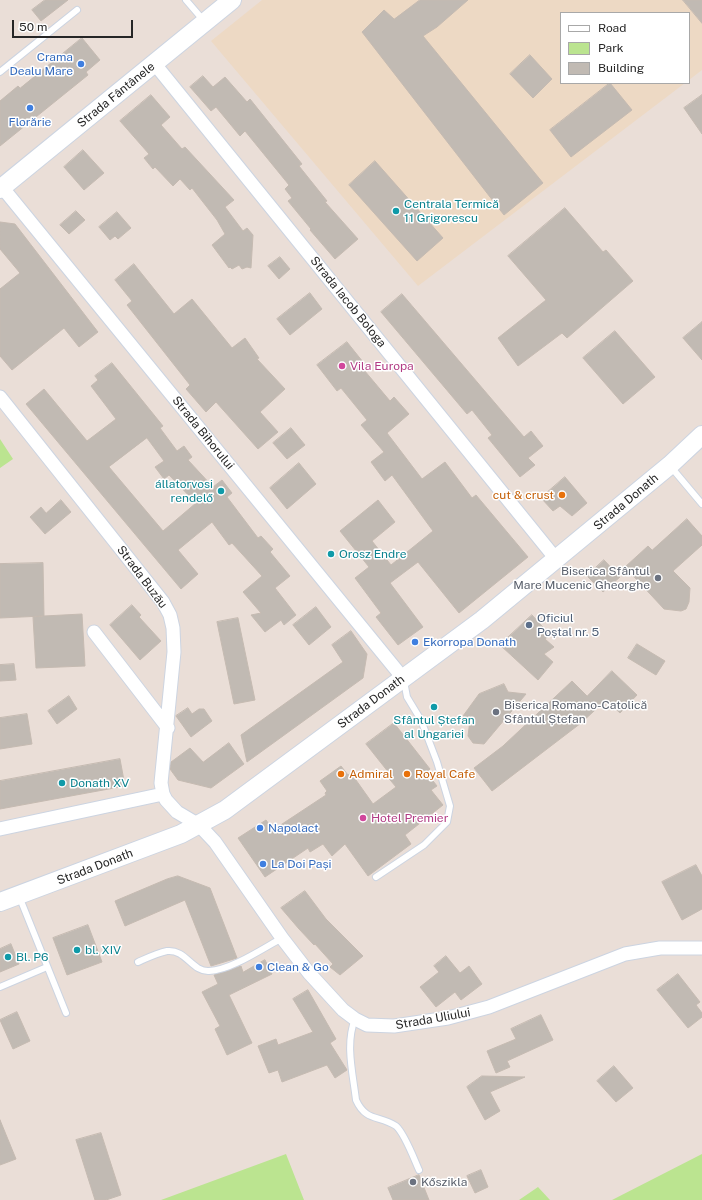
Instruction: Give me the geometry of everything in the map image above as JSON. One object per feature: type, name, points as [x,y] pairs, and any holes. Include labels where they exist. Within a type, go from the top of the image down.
[{"type":"main road","name":"Strada Fântânele","points":[[1,188],[232,0]]},
{"type":"main road","name":"Strada Donath","points":[[0,902],[181,834],[225,810],[482,620],[670,465],[702,435]]},
{"type":"street","name":"Strada Iacob Bologa","points":[[154,63],[556,559]]},
{"type":"street","name":"Strada Bihorului","points":[[1,188],[403,678]]},
{"type":"street","name":"Strada Buzău","points":[[0,397],[163,602],[170,615],[173,628],[174,652],[168,728],[161,783],[163,794]]},
{"type":"street","points":[[94,632],[168,728]]},
{"type":"street","points":[[0,829],[163,794],[174,809],[199,825]]},
{"type":"street","name":"Strada Uliului","points":[[199,825],[215,842],[282,938],[314,978],[343,1010],[355,1020],[379,1027],[414,1024],[448,1018],[489,1007],[625,954],[660,948],[702,948]]},
{"type":"lane","points":[[186,0],[205,22]]},
{"type":"lane","points":[[0,72],[77,10]]},
{"type":"lane","points":[[670,465],[702,504]]},
{"type":"lane","points":[[376,877],[424,845],[447,822],[450,806],[437,762],[421,720],[407,697],[403,678]]},
{"type":"lane","points":[[19,896],[66,1013]]},
{"type":"lane","points":[[138,962],[167,951],[178,953],[199,969],[208,972],[224,968],[282,938]]},
{"type":"lane","points":[[0,987],[47,967]]},
{"type":"lane","points":[[355,1020],[351,1030],[350,1040],[356,1100],[360,1109],[367,1116],[396,1126],[419,1170]]},
{"type":"shaded area","points":[[262,0],[702,0],[702,70],[690,79],[690,12],[560,12],[560,84],[684,84],[418,286],[211,41]]},
{"type":"green space","points":[[0,439],[13,459],[0,468]]},
{"type":"green space","points":[[286,1154],[304,1200],[161,1200]]},
{"type":"green space","points":[[702,1154],[702,1200],[612,1200]]},
{"type":"green space","points":[[538,1187],[550,1200],[519,1200]]},
{"type":"building","points":[[45,0],[68,0],[41,21],[32,10]]},
{"type":"building","points":[[420,0],[468,0],[437,27],[423,36],[543,183],[504,215],[362,32],[384,10],[394,19]]},
{"type":"building","points":[[683,0],[702,0],[702,23]]},
{"type":"building","points":[[82,38],[100,60],[86,72],[88,75],[0,146],[0,101],[18,86],[20,88]]},
{"type":"building","points":[[530,55],[552,79],[533,98],[510,74]]},
{"type":"building","points":[[203,76],[213,87],[225,77],[247,102],[250,99],[302,164],[299,166],[327,201],[325,202],[358,239],[335,259],[288,201],[292,198],[285,189],[289,185],[245,131],[240,136],[216,107],[211,111],[190,87]]},
{"type":"building","points":[[609,84],[611,84],[632,110],[571,157],[550,130]]},
{"type":"building","points":[[151,95],[170,117],[161,125],[182,149],[185,147],[234,200],[225,207],[243,231],[247,228],[253,235],[251,268],[247,267],[242,269],[239,265],[232,269],[230,267],[229,268],[212,245],[225,234],[217,220],[192,188],[190,190],[180,179],[173,186],[155,167],[153,169],[144,158],[149,154],[120,121]]},
{"type":"building","points":[[702,95],[702,134],[684,108]]},
{"type":"building","points":[[83,150],[104,173],[84,190],[64,167]]},
{"type":"building","name":"Centrala Termică 11 Grigorescu","points":[[375,161],[443,238],[417,261],[349,185]]},
{"type":"building","points":[[565,208],[603,252],[606,250],[633,281],[567,338],[562,333],[518,366],[498,338],[546,300],[508,256]]},
{"type":"building","points":[[76,211],[85,220],[69,234],[60,225]]},
{"type":"building","points":[[117,212],[131,228],[118,239],[115,236],[110,240],[99,227]]},
{"type":"building","points":[[0,222],[15,224],[98,332],[79,347],[64,328],[12,370],[0,356],[0,289],[20,273],[0,249]]},
{"type":"building","points":[[280,257],[290,269],[279,279],[268,266]]},
{"type":"building","points":[[134,264],[174,314],[192,299],[232,348],[245,338],[259,358],[257,359],[285,389],[260,412],[278,432],[258,449],[216,402],[206,412],[186,389],[190,385],[127,305],[132,301],[115,280]]},
{"type":"building","points":[[310,293],[322,309],[290,335],[277,319]]},
{"type":"building","points":[[402,294],[524,437],[531,431],[543,446],[528,458],[535,465],[520,477],[488,438],[492,435],[472,410],[467,414],[381,312]]},
{"type":"building","points":[[702,322],[702,360],[683,338]]},
{"type":"building","points":[[615,331],[655,377],[623,404],[583,358]]},
{"type":"building","points":[[347,342],[367,367],[364,370],[390,401],[394,397],[409,414],[387,433],[422,479],[445,462],[472,498],[476,495],[528,557],[459,613],[418,562],[390,583],[423,627],[398,645],[376,617],[381,613],[355,578],[369,567],[340,531],[378,500],[395,522],[372,541],[391,565],[433,531],[392,475],[385,481],[371,462],[384,452],[361,425],[367,420],[341,388],[337,391],[317,365]]},
{"type":"building","points":[[112,363],[163,426],[160,428],[177,451],[184,446],[192,457],[188,460],[213,487],[222,480],[232,493],[227,497],[258,538],[261,536],[273,549],[270,552],[290,576],[275,588],[296,615],[284,625],[281,620],[265,632],[251,615],[261,613],[243,592],[262,576],[232,543],[229,545],[212,522],[178,550],[198,574],[181,589],[26,404],[44,389],[87,441],[116,419],[91,386],[98,380],[95,376]],"holes":[[[147,438],[164,461],[155,467],[164,479],[169,475],[196,503],[163,531],[109,467]]]},
{"type":"building","points":[[291,428],[305,445],[287,459],[273,443]]},
{"type":"building","points":[[299,463],[316,484],[287,509],[270,488]]},
{"type":"building","points":[[565,477],[587,503],[572,516],[560,506],[553,511],[541,498]]},
{"type":"building","points":[[61,500],[71,512],[45,534],[30,517],[41,507],[46,513]]},
{"type":"building","name":"Biserica Sfântul Mare Mucenic Gheorghe","points":[[687,519],[702,536],[702,545],[673,571],[690,588],[689,602],[686,609],[681,611],[664,609],[625,567],[648,546],[652,550]]},
{"type":"building","points":[[604,560],[620,577],[603,592],[587,576]]},
{"type":"building","points":[[43,563],[44,616],[82,614],[85,666],[36,668],[33,617],[43,616],[0,618],[0,564]]},
{"type":"building","points":[[132,605],[141,615],[139,617],[161,641],[140,660],[110,625]]},
{"type":"building","points":[[316,607],[331,627],[309,645],[293,625]]},
{"type":"building","points":[[532,615],[550,635],[545,639],[554,647],[544,654],[553,662],[538,680],[500,645]]},
{"type":"building","points":[[238,618],[255,700],[234,704],[217,622]]},
{"type":"building","points":[[351,631],[367,654],[363,678],[247,762],[241,735],[343,662],[332,645]]},
{"type":"building","points":[[637,644],[665,661],[656,675],[628,658]]},
{"type":"building","points":[[14,664],[16,680],[0,681],[0,665]]},
{"type":"building","points":[[612,671],[637,695],[620,713],[606,700],[581,723],[492,791],[474,768],[503,746],[572,681],[587,696]]},
{"type":"building","name":"Biserica Romano-Catolică Sfântul Ștefan","points":[[504,684],[508,692],[526,694],[484,744],[473,743],[468,736],[470,720],[463,716],[479,694]]},
{"type":"building","points":[[69,696],[77,709],[57,724],[48,711]]},
{"type":"building","points":[[188,708],[192,714],[199,709],[204,709],[212,721],[191,737],[176,716]]},
{"type":"building","points":[[27,714],[32,744],[0,749],[0,718]]},
{"type":"building","points":[[394,723],[430,769],[426,772],[437,786],[431,790],[443,805],[405,835],[411,844],[368,876],[345,844],[332,856],[323,844],[310,852],[308,848],[265,877],[238,838],[266,820],[273,830],[326,795],[325,793],[327,791],[320,781],[341,766],[348,775],[351,773],[373,804],[396,787],[386,775],[389,773],[366,744]]},
{"type":"building","points":[[229,743],[244,764],[211,788],[178,780],[170,769],[171,762],[190,748],[203,762]]},
{"type":"building","name":"Donath XV","points":[[120,759],[125,786],[0,809],[0,781]]},
{"type":"building","points":[[696,865],[702,876],[702,909],[682,920],[662,882]]},
{"type":"building","points":[[178,876],[210,888],[237,958],[211,966],[185,900],[125,926],[115,901],[167,879]]},
{"type":"building","points":[[305,891],[326,919],[363,956],[340,975],[330,967],[333,964],[281,908]]},
{"type":"building","name":"bl. XIV","points":[[88,925],[102,962],[67,975],[53,938]]},
{"type":"building","name":"Bl. P6","points":[[11,944],[19,964],[0,972],[0,949]]},
{"type":"building","points":[[446,956],[460,973],[469,966],[482,984],[461,1000],[455,992],[436,1007],[420,987],[439,972],[434,966]]},
{"type":"building","points":[[265,960],[272,974],[229,995],[252,1043],[227,1055],[215,1029],[220,1026],[202,992],[218,984],[214,975],[241,966],[243,972]]},
{"type":"building","points":[[678,974],[700,1002],[696,1005],[702,1013],[702,1017],[688,1028],[657,990]]},
{"type":"building","points":[[308,990],[336,1039],[330,1043],[347,1070],[335,1078],[327,1065],[282,1082],[278,1070],[269,1073],[258,1046],[276,1039],[278,1045],[313,1032],[293,999]]},
{"type":"building","points":[[17,1012],[30,1041],[13,1049],[0,1020]]},
{"type":"building","points":[[541,1015],[553,1040],[507,1061],[510,1067],[496,1073],[487,1051],[516,1039],[511,1029]]},
{"type":"building","points":[[614,1066],[633,1088],[616,1102],[597,1081]]},
{"type":"building","points":[[482,1076],[525,1077],[490,1092],[500,1111],[485,1120],[467,1087]]},
{"type":"building","points":[[0,1120],[16,1159],[0,1165]]},
{"type":"building","points":[[101,1133],[121,1195],[106,1200],[95,1200],[76,1140]]},
{"type":"building","points":[[481,1170],[488,1187],[475,1193],[467,1176]]},
{"type":"building","name":"Kőszikla","points":[[419,1175],[429,1200],[393,1200],[388,1188]]},
{"type":"place","name":"Crama Dealu Mare","points":[[81,64]]},
{"type":"place","name":"Florărie","points":[[30,108]]},
{"type":"place","name":"Centrala Termică 11 Grigorescu","points":[[396,211]]},
{"type":"place","name":"Vila Europa","points":[[342,366]]},
{"type":"place","name":"állatorvosi rendelő","points":[[221,491]]},
{"type":"place","name":"cut & crust","points":[[562,495]]},
{"type":"place","name":"Orosz Endre","points":[[331,554]]},
{"type":"place","name":"Biserica Sfântul Mare Mucenic Gheorghe","points":[[658,578]]},
{"type":"place","name":"Oficiul Poștal nr. 5","points":[[529,625]]},
{"type":"place","name":"Ekorropa Donath","points":[[415,642]]},
{"type":"place","name":"Sfântul Ștefan al Ungariei","points":[[434,707]]},
{"type":"place","name":"Biserica Romano-Catolică Sfântul Ștefan","points":[[496,712]]},
{"type":"place","name":"Admiral","points":[[341,774]]},
{"type":"place","name":"Royal Cafe","points":[[407,774]]},
{"type":"place","name":"Donath XV","points":[[62,783]]},
{"type":"place","name":"Hotel Premier","points":[[363,818]]},
{"type":"place","name":"Napolact","points":[[260,828]]},
{"type":"place","name":"La Doi Pași","points":[[263,864]]},
{"type":"place","name":"bl. XIV","points":[[77,950]]},
{"type":"place","name":"Bl. P6","points":[[8,957]]},
{"type":"place","name":"Clean & Go","points":[[259,967]]},
{"type":"place","name":"Kőszikla","points":[[413,1182]]}]
